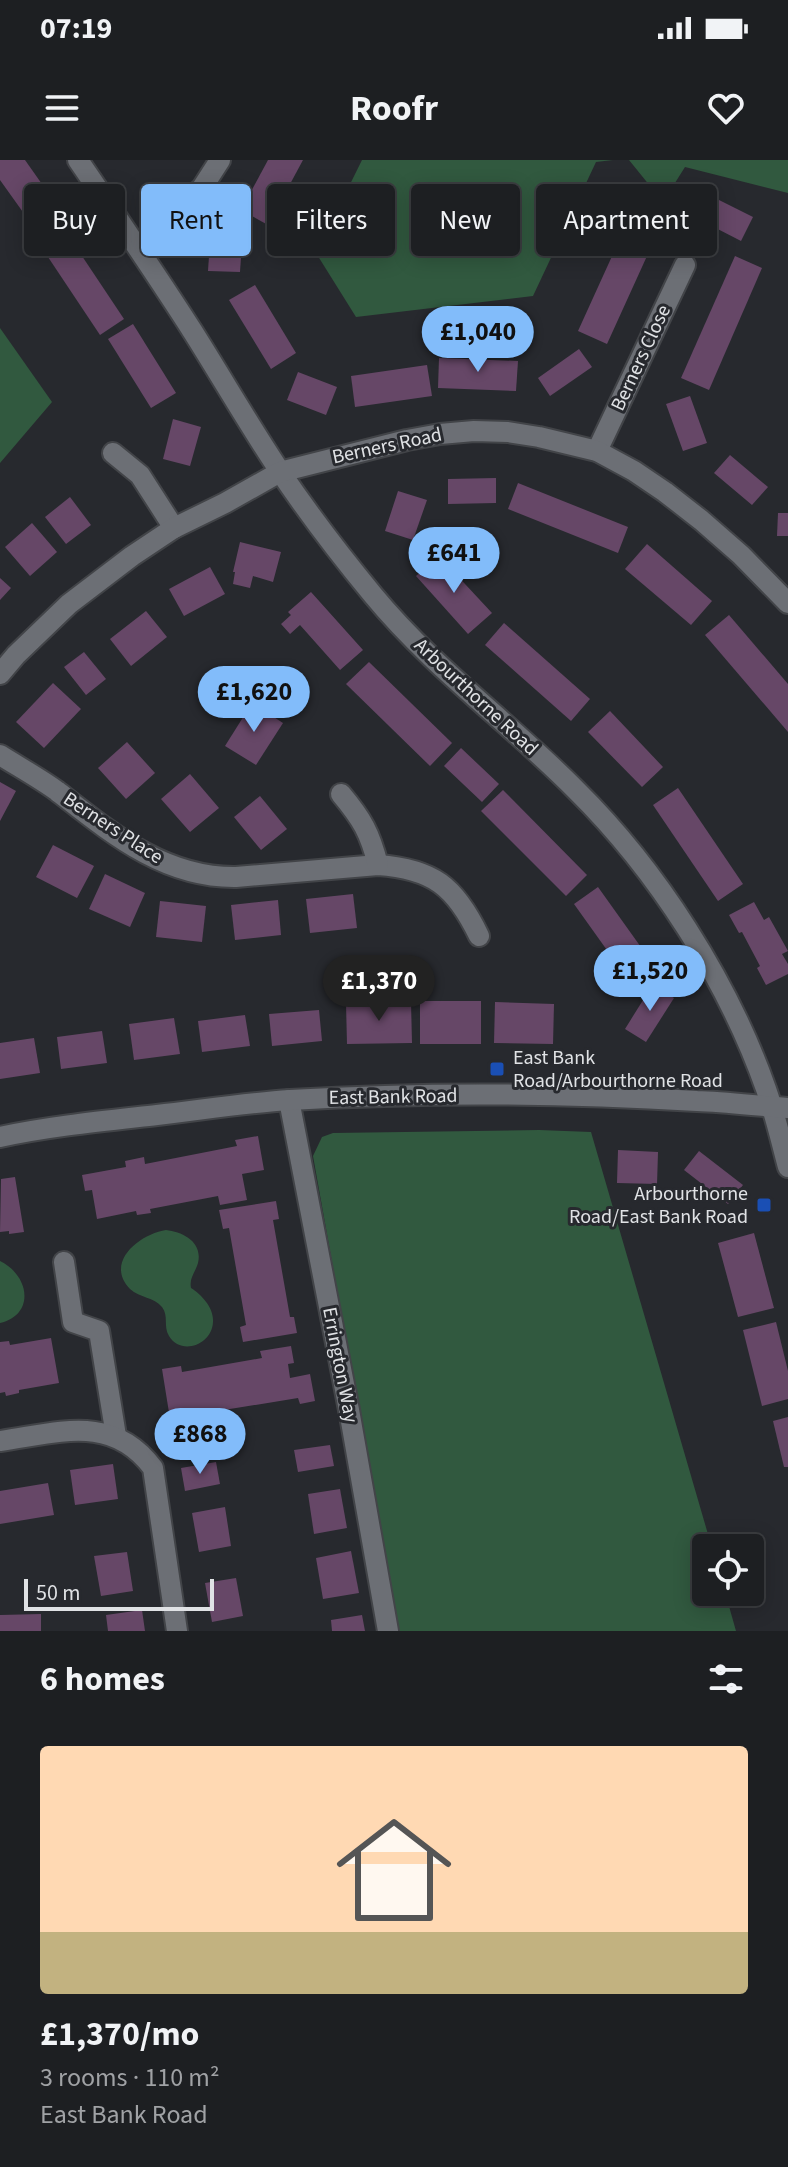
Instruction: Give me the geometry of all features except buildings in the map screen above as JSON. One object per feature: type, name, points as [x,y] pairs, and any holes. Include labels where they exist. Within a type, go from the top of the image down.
[{"type":"street","name":"Arbourthorne Road","points":[[78,160],[139,248],[280,472],[340,554],[413,639],[603,817],[639,860],[683,922],[780,1108],[788,1167]]},
{"type":"street","points":[[139,248],[202,188],[220,160]]},
{"type":"street","name":"Berners Close","points":[[597,451],[685,265]]},
{"type":"street","name":"Berners Road","points":[[0,674],[69,604],[174,528],[280,472],[440,434],[508,432],[597,451],[655,485],[701,520],[788,603]]},
{"type":"street","points":[[113,453],[140,475],[174,528]]},
{"type":"street","name":"Berners Place","points":[[0,755],[153,858],[189,872],[236,877],[378,865],[400,867],[424,873],[445,887],[467,911],[479,936]]},
{"type":"street","points":[[341,794],[360,816],[372,841],[378,865]]},
{"type":"street","name":"East Bank Road","points":[[0,1137],[61,1126],[289,1100],[498,1095],[698,1101],[780,1108]]},
{"type":"street","name":"Errington Way","points":[[289,1100],[388,1631]]},
{"type":"street","points":[[64,1262],[73,1322],[99,1331],[116,1436]]},
{"type":"street","points":[[0,1441],[76,1430],[116,1436],[142,1453],[153,1468],[177,1631]]},
{"type":"green space","points":[[362,160],[613,160],[596,162],[586,184],[536,184],[536,256],[552,256],[533,296],[356,317],[318,256],[395,256],[395,184],[350,184]]},
{"type":"green space","points":[[629,160],[788,160],[788,193],[685,167],[674,184],[648,184]]},
{"type":"green space","points":[[0,328],[52,402],[0,463]]},
{"type":"green space","points":[[591,1132],[708,1534],[692,1534],[692,1606],[729,1606],[736,1631],[398,1631],[313,1156],[322,1137],[333,1133]]},
{"type":"green space","points":[[166,1230],[185,1236],[198,1249],[198,1263],[191,1288],[206,1302],[213,1322],[207,1337],[195,1345],[174,1342],[167,1332],[162,1307],[134,1292],[123,1279],[121,1269],[128,1251],[146,1237]]},
{"type":"green space","points":[[0,1261],[17,1275],[24,1294],[19,1311],[0,1323]]},
{"type":"place","name":"East Bank Road/Arbourthorne Road","points":[[497,1069]]},
{"type":"place","name":"Arbourthorne Road/East Bank Road","points":[[764,1205]]}]
